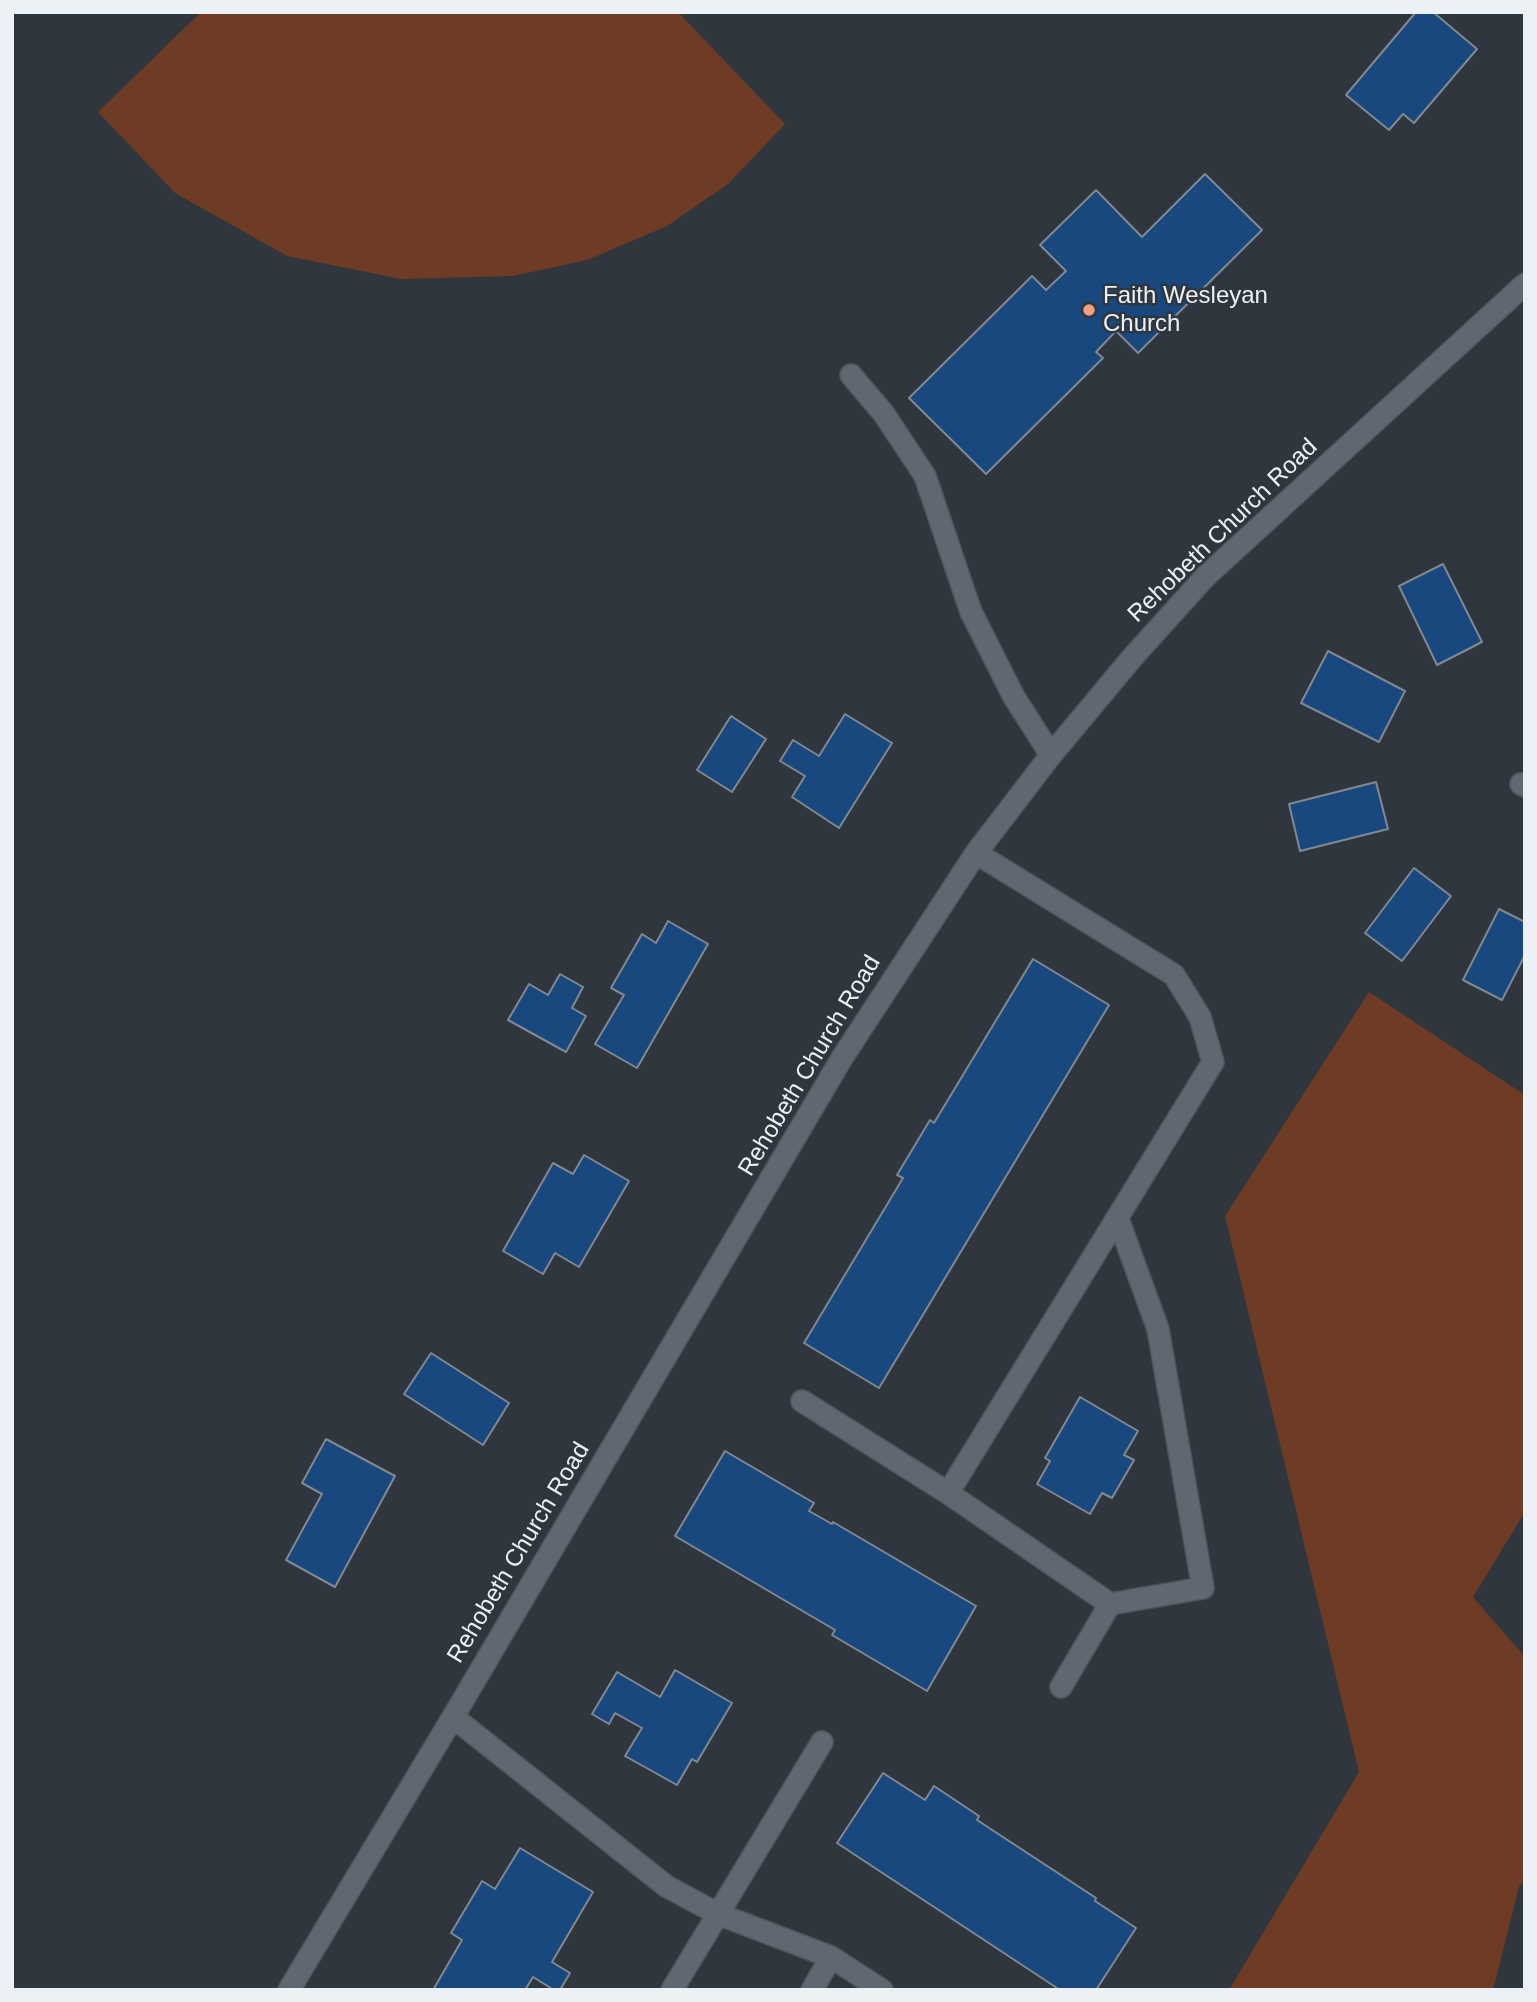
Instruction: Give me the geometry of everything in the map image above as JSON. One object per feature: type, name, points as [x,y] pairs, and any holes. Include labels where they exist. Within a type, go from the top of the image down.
[{"type":"street","name":"Rehobeth Church Road","points":[[289,1990],[842,1058],[976,853],[1051,755],[1131,659],[1205,577],[1525,284]]},
{"type":"street","points":[[851,375],[884,414],[925,476],[971,612],[1014,697],[1051,755]]},
{"type":"street","points":[[948,1493],[1213,1062],[1200,1017],[1174,975],[976,853]]},
{"type":"street","points":[[802,1401],[948,1493],[1110,1604],[1203,1588],[1158,1329],[1118,1219]]},
{"type":"street","points":[[1060,1687],[1110,1604]]},
{"type":"street","points":[[453,1717],[666,1886],[718,1914],[831,1957],[882,1990]]},
{"type":"street","points":[[673,1990],[822,1742]]},
{"type":"street","points":[[811,1990],[831,1957]]},
{"type":"shaded area","points":[[201,12],[678,12],[785,124],[728,184],[667,226],[587,260],[513,276],[401,279],[287,256],[175,193],[98,112]]},
{"type":"shaded area","points":[[1369,992],[1525,1095],[1525,1512],[1473,1597],[1525,1657],[1525,1879],[1519,1887],[1493,1990],[1229,1990],[1359,1772],[1225,1216]]},
{"type":"building","points":[[1416,12],[1433,12],[1477,49],[1414,123],[1403,114],[1389,130],[1346,95]]},
{"type":"building","name":"Faith Wesleyan Church","points":[[1205,174],[1262,230],[1138,353],[1116,331],[1096,352],[1103,358],[986,474],[909,398],[1032,276],[1046,290],[1066,271],[1040,245],[1096,190],[1142,237]]},
{"type":"building","points":[[1443,564],[1482,642],[1437,665],[1399,586]]},
{"type":"building","points":[[1328,651],[1405,691],[1379,742],[1301,703]]},
{"type":"building","points":[[845,714],[892,743],[839,828],[792,797],[805,776],[780,761],[793,740],[819,756]]},
{"type":"building","points":[[731,716],[766,739],[732,792],[697,770]]},
{"type":"building","points":[[1376,782],[1388,829],[1300,851],[1289,804]]},
{"type":"building","points":[[1414,868],[1451,896],[1402,961],[1365,933]]},
{"type":"building","points":[[1499,909],[1525,922],[1525,955],[1502,1000],[1463,980]]},
{"type":"building","points":[[668,921],[708,944],[637,1068],[595,1044],[624,995],[611,988],[642,934],[656,943]]},
{"type":"building","points":[[1033,959],[1109,1005],[879,1388],[804,1343],[903,1178],[897,1175],[930,1120],[934,1123]]},
{"type":"building","points":[[560,974],[583,987],[572,1008],[586,1016],[566,1052],[508,1020],[529,984],[548,995]]},
{"type":"building","points":[[584,1155],[629,1181],[579,1267],[555,1253],[543,1274],[503,1251],[553,1163],[573,1174]]},
{"type":"building","points":[[431,1353],[509,1403],[483,1445],[404,1394]]},
{"type":"building","points":[[1080,1397],[1138,1431],[1124,1455],[1134,1460],[1112,1498],[1102,1493],[1090,1514],[1037,1484],[1050,1461],[1045,1458]]},
{"type":"building","points":[[326,1439],[395,1476],[335,1587],[286,1560],[322,1494],[302,1483]]},
{"type":"building","points":[[725,1451],[814,1503],[809,1511],[832,1524],[833,1522],[976,1606],[927,1691],[832,1635],[835,1630],[675,1536]]},
{"type":"building","points":[[675,1670],[732,1703],[697,1762],[692,1759],[677,1785],[625,1756],[642,1728],[615,1713],[609,1724],[592,1714],[617,1672],[660,1697]]},
{"type":"building","points":[[883,1773],[925,1800],[934,1786],[979,1816],[977,1820],[1096,1898],[1095,1901],[1136,1928],[1096,1990],[1060,1990],[837,1843]]},
{"type":"building","points":[[520,1848],[593,1892],[552,1962],[570,1973],[560,1990],[554,1990],[533,1977],[525,1990],[433,1990],[462,1940],[451,1933],[482,1881],[495,1889]]},
{"type":"place","name":"Faith Wesleyan Church","points":[[1089,310]]}]
